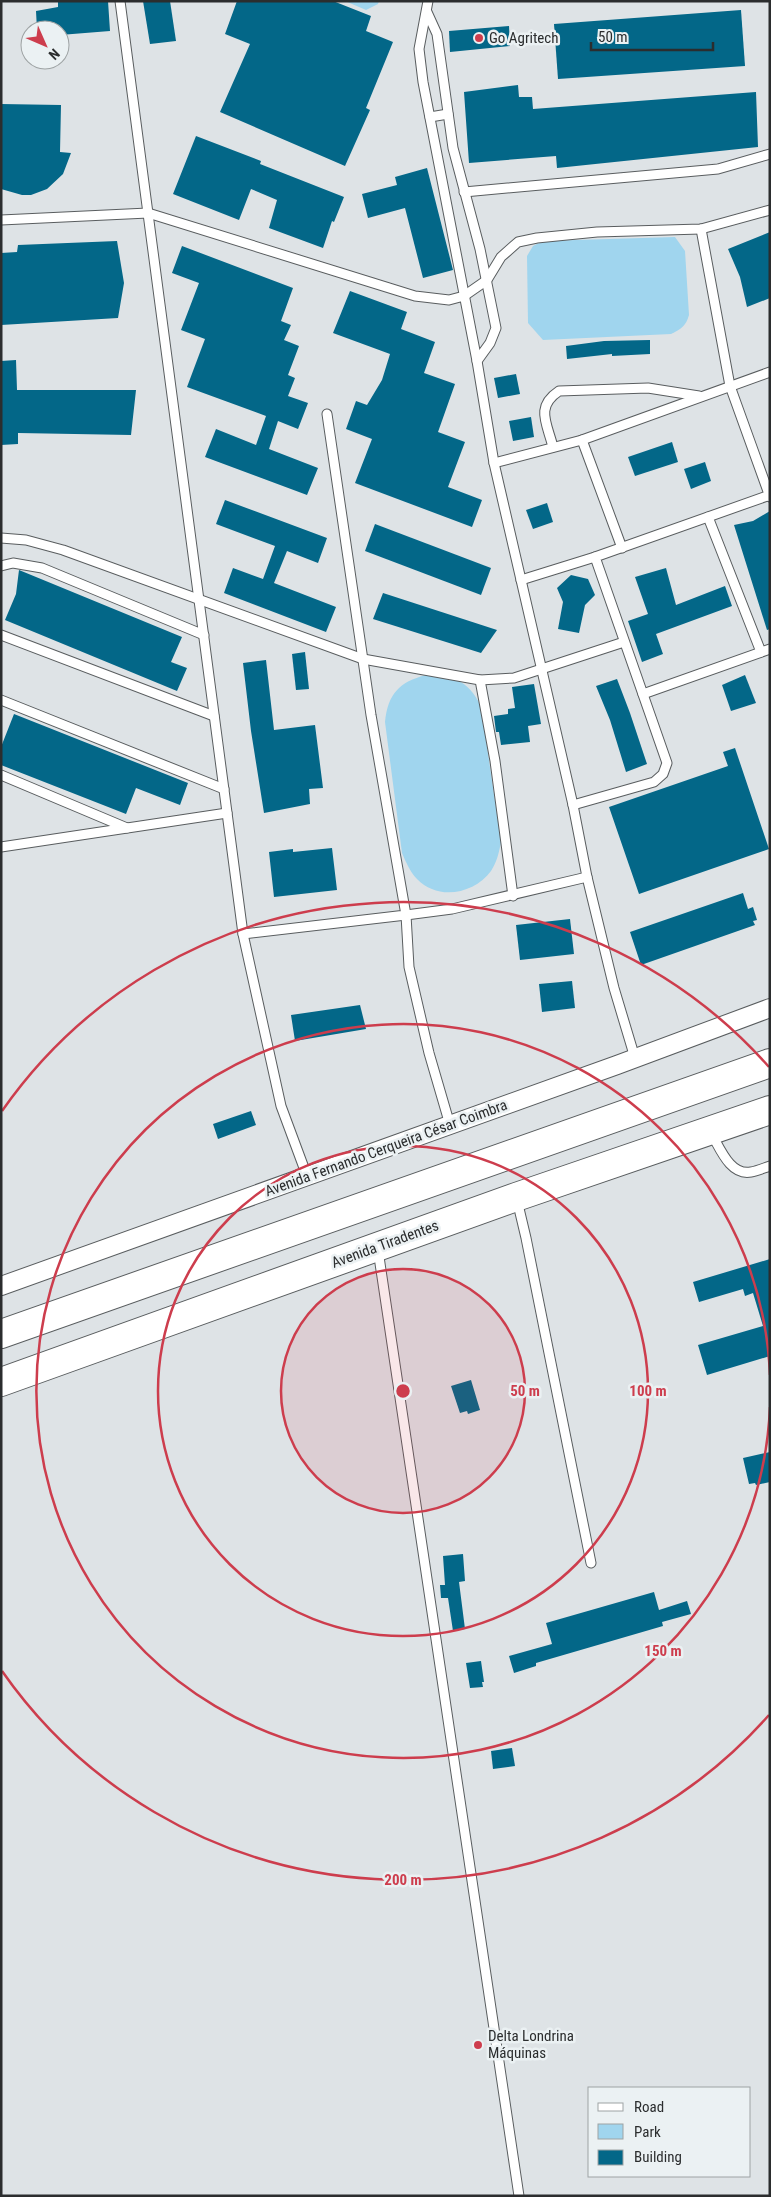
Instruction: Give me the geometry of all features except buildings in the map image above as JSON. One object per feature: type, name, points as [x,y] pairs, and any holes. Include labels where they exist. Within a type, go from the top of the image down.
[{"type":"highway","points":[[1,1334],[770,1063]]},
{"type":"highway","name":"Avenida Tiradentes","points":[[1,1382],[516,1197],[770,1110]]},
{"type":"highway","points":[[1,1322],[29,1324]]},
{"type":"street","name":"Avenida Fernando Cerqueira César Coimbra","points":[[1,1286],[770,1008]]},
{"type":"lane","points":[[120,1],[243,934],[280,1106],[307,1176]]},
{"type":"lane","points":[[428,1],[419,49],[436,152],[477,360],[494,463],[573,805],[586,877],[614,988],[635,1058]]},
{"type":"lane","points":[[427,12],[437,34],[454,148],[487,280],[496,328],[490,343],[477,360]]},
{"type":"lane","points":[[430,117],[448,114]]},
{"type":"lane","points":[[436,152],[454,148]]},
{"type":"lane","points":[[464,192],[718,169],[770,154]]},
{"type":"lane","points":[[1,220],[148,213],[415,296],[449,300],[464,296],[487,280],[501,257],[518,242],[536,238],[597,232],[701,229],[770,210]]},
{"type":"lane","points":[[521,580],[622,548],[770,496],[730,386],[701,229]]},
{"type":"lane","points":[[494,463],[582,440],[770,372]]},
{"type":"lane","points":[[554,447],[544,410],[548,398],[559,391],[648,388],[702,396]]},
{"type":"lane","points":[[327,414],[363,659],[406,915],[409,967],[429,1053],[450,1124]]},
{"type":"lane","points":[[582,440],[622,548]]},
{"type":"lane","points":[[642,694],[765,650],[708,517]]},
{"type":"lane","points":[[1,538],[26,540],[63,550],[363,659],[480,680],[514,678],[624,642]]},
{"type":"lane","points":[[573,805],[654,782],[663,774],[667,762],[595,557]]},
{"type":"lane","points":[[1,566],[13,563],[42,568],[204,635]]},
{"type":"lane","points":[[1,635],[214,716]]},
{"type":"lane","points":[[480,680],[495,760],[513,896]]},
{"type":"lane","points":[[1,700],[224,789]]},
{"type":"lane","points":[[1,775],[128,828]]},
{"type":"lane","points":[[1,847],[227,813]]},
{"type":"lane","points":[[243,934],[452,909],[513,896],[586,877]]},
{"type":"lane","points":[[710,1131],[730,1165],[738,1170],[749,1173],[770,1166]]},
{"type":"lane","points":[[516,1197],[526,1238],[591,1563]]},
{"type":"lane","points":[[377,1247],[519,2196]]},
{"type":"green space","points":[[345,1],[379,1],[378,4],[366,10]]},
{"type":"green space","points":[[675,237],[685,251],[689,315],[685,325],[678,330],[671,334],[543,340],[528,323],[527,256],[533,246],[543,241]]},
{"type":"green space","points":[[426,675],[459,681],[470,690],[481,706],[501,842],[496,861],[484,879],[475,885],[455,892],[435,890],[426,886],[412,873],[402,853],[385,722],[389,704],[396,691],[409,681]]},
{"type":"place","name":"Go Agritech","points":[[479,38]]},
{"type":"place","name":"Delta Londrina Máquinas","points":[[478,2045]]}]
